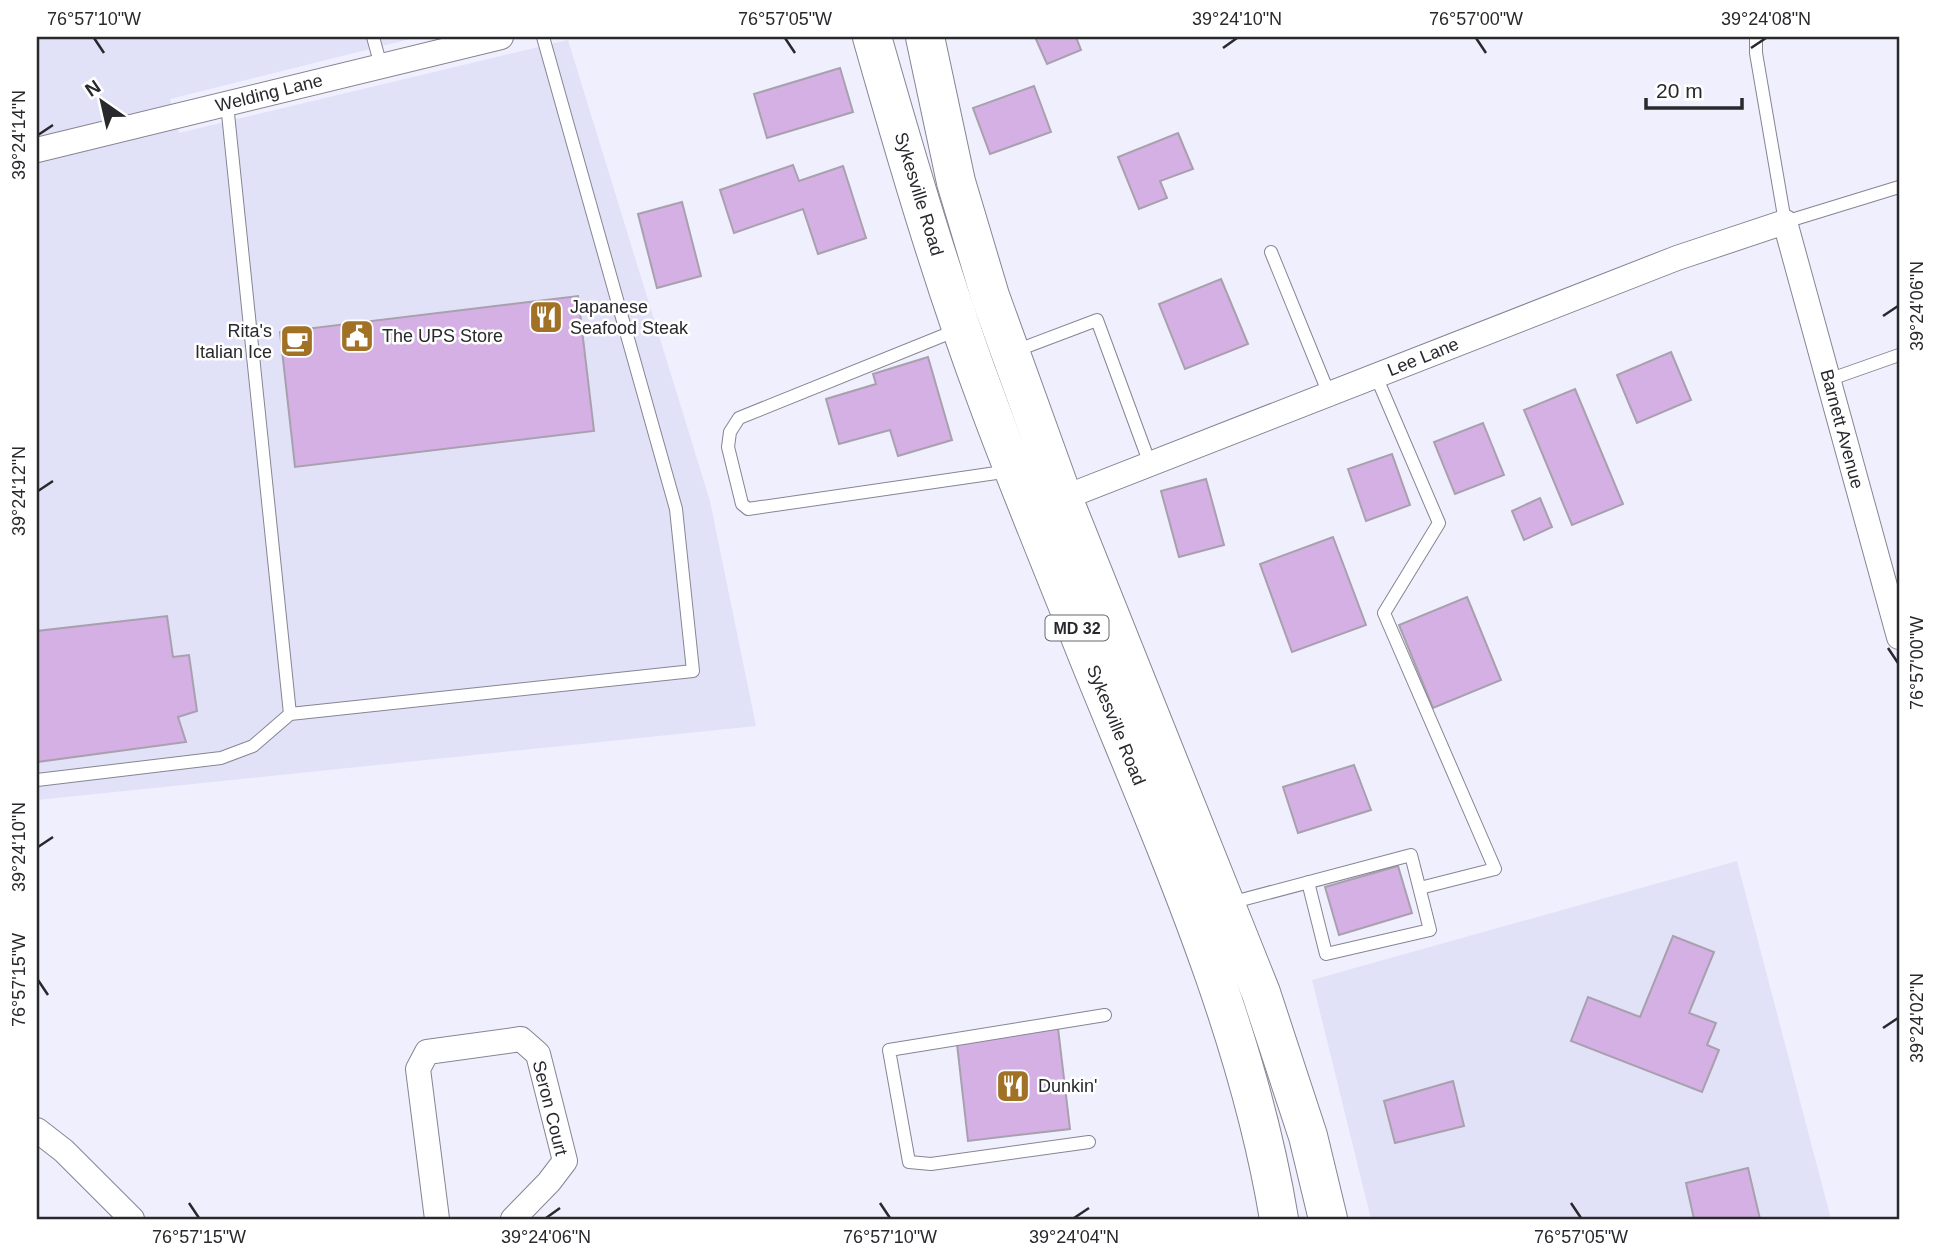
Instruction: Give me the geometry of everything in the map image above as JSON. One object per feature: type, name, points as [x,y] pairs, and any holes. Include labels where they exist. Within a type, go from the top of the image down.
[{"type":"main road","name":"Sykesville Road","points":[[872,37],[912,177],[961,328],[1014,471],[1178,880],[1221,997],[1254,1102],[1279,1219]]},
{"type":"main road","name":"Sykesville Road","points":[[925,37],[956,182],[990,296],[1063,498],[1261,993],[1308,1136],[1328,1219]]},
{"type":"street","name":"Welding Lane","points":[[37,150],[501,37]]},
{"type":"street","name":"Lee Lane","points":[[1063,498],[1677,258],[1785,222]]},
{"type":"street","name":"Barnett Avenue","points":[[1785,222],[1899,637]]},
{"type":"street","name":"Seron Court","points":[[437,1219],[418,1069],[427,1052],[521,1039],[538,1054],[565,1161],[549,1182],[513,1219]]},
{"type":"street","points":[[37,1130],[64,1151],[132,1219]]},
{"type":"lane","points":[[373,37],[381,66]]},
{"type":"lane","points":[[37,780],[221,758],[253,746],[290,714],[693,671],[676,509],[543,37]]},
{"type":"lane","points":[[1756,37],[1756,53],[1785,222],[1899,187]]},
{"type":"lane","points":[[227,104],[290,714]]},
{"type":"lane","points":[[1271,252],[1329,394]]},
{"type":"lane","points":[[1010,352],[1097,320],[1150,464]]},
{"type":"lane","points":[[961,328],[739,418],[730,432],[728,447],[742,504],[748,509],[1014,471]]},
{"type":"lane","points":[[1828,380],[1899,355]]},
{"type":"lane","points":[[1376,376],[1439,523],[1384,612],[1495,869],[1420,888]]},
{"type":"lane","points":[[1227,904],[1308,882],[1411,855],[1430,930],[1326,954],[1308,882]]},
{"type":"lane","points":[[1089,1142],[931,1164],[909,1161],[889,1050],[1105,1015]]},
{"type":"shaded area","points":[[37,37],[418,37],[170,99],[179,133],[568,40],[710,501],[756,726],[37,800]]},
{"type":"shaded area","points":[[1737,861],[1831,1219],[1371,1219],[1312,980]]},
{"type":"building","points":[[1035,37],[1076,37],[1081,50],[1047,64]]},
{"type":"building","points":[[840,68],[853,112],[767,138],[754,94]]},
{"type":"building","points":[[1034,86],[1051,132],[990,154],[973,108]]},
{"type":"building","points":[[1178,133],[1193,169],[1160,181],[1167,198],[1139,209],[1118,157]]},
{"type":"building","points":[[793,165],[799,181],[843,166],[866,238],[818,254],[803,209],[734,233],[720,190]]},
{"type":"building","points":[[682,202],[701,276],[657,288],[638,214]]},
{"type":"building","points":[[1221,279],[1248,344],[1185,369],[1159,304]]},
{"type":"building","points":[[578,296],[594,431],[295,467],[280,332]]},
{"type":"building","points":[[1671,352],[1691,400],[1637,423],[1617,375]]},
{"type":"building","points":[[928,357],[952,440],[898,456],[890,430],[839,444],[826,399],[876,384],[873,374]]},
{"type":"building","points":[[1575,389],[1623,504],[1572,525],[1524,410]]},
{"type":"building","points":[[1483,423],[1504,475],[1455,494],[1434,442]]},
{"type":"building","points":[[1392,454],[1410,505],[1366,521],[1348,469]]},
{"type":"building","points":[[1206,479],[1224,545],[1179,557],[1161,491]]},
{"type":"building","points":[[1540,498],[1552,527],[1524,540],[1512,511]]},
{"type":"building","points":[[1333,537],[1366,625],[1292,652],[1260,564]]},
{"type":"building","points":[[1467,597],[1501,680],[1433,708],[1399,625]]},
{"type":"building","points":[[167,616],[173,657],[189,655],[197,711],[178,717],[186,742],[37,762],[37,631]]},
{"type":"building","points":[[1354,765],[1371,810],[1298,833],[1283,787]]},
{"type":"building","points":[[1398,866],[1412,913],[1339,935],[1325,887]]},
{"type":"building","points":[[1673,936],[1714,952],[1689,1013],[1716,1023],[1707,1045],[1719,1050],[1702,1092],[1571,1041],[1588,997],[1640,1017]]},
{"type":"building","name":"Dunkin'","points":[[1058,1028],[1070,1129],[968,1141],[957,1044]]},
{"type":"building","points":[[1453,1081],[1464,1126],[1395,1143],[1384,1101]]},
{"type":"building","points":[[1748,1168],[1760,1219],[1694,1219],[1686,1183]]},
{"type":"place","name":"Japanese Seafood Steak","points":[[546,317]]},
{"type":"place","name":"The UPS Store","points":[[357,336]]},
{"type":"place","name":"Rita's Italian Ice","points":[[297,341]]},
{"type":"place","name":"Dunkin'","points":[[1013,1086]]}]
